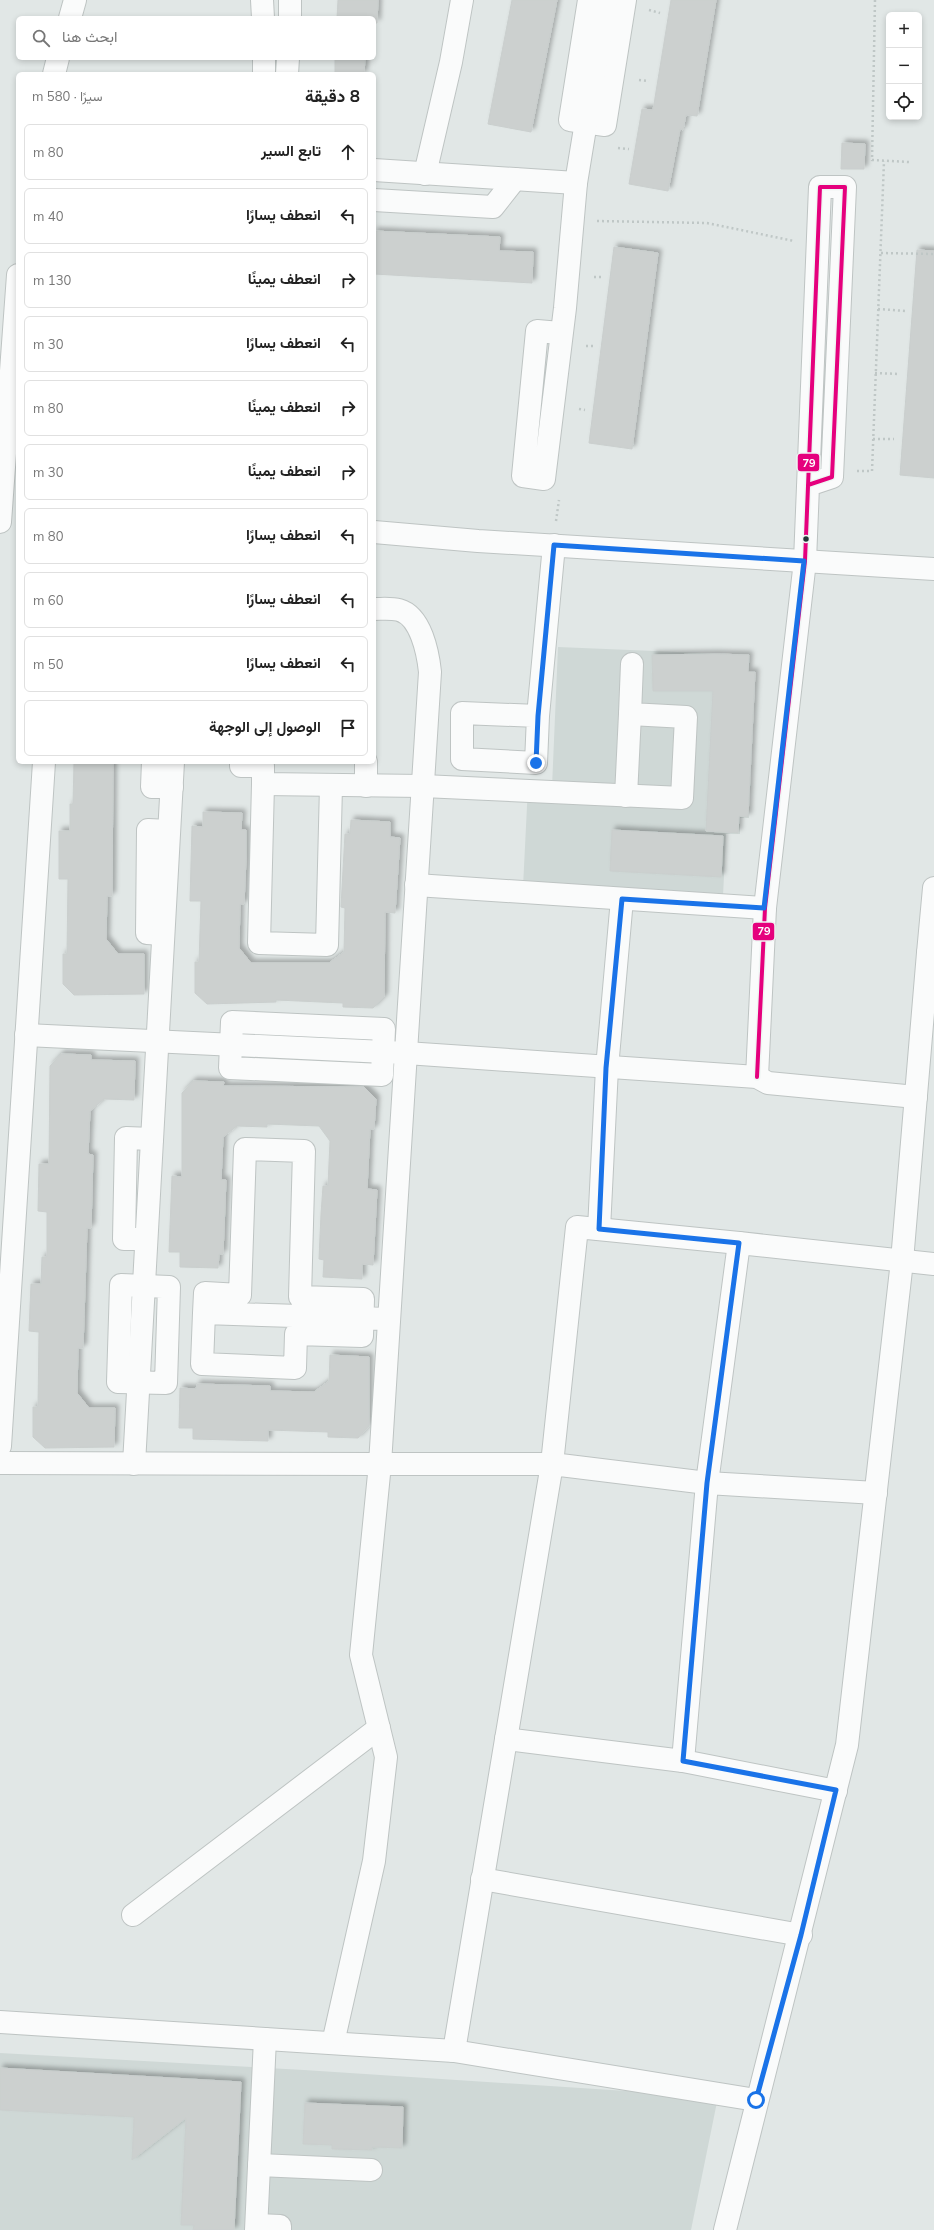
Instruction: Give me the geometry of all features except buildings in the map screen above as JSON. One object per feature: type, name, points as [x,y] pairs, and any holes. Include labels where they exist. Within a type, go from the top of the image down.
[{"type":"street","points":[[71,16],[75,0]]},
{"type":"street","points":[[262,0],[263,16]]},
{"type":"street","points":[[276,0],[276,16]]},
{"type":"street","points":[[290,0],[290,16]]},
{"type":"street","points":[[425,174],[451,62],[462,0]]},
{"type":"street","points":[[588,0],[570,120],[605,125],[625,0]]},
{"type":"street","points":[[560,333],[537,331],[523,476],[544,479],[560,333],[565,308],[576,183],[606,0]]},
{"type":"street","points":[[54,72],[58,60]]},
{"type":"street","points":[[264,60],[264,72]]},
{"type":"street","points":[[276,60],[276,72]]},
{"type":"street","points":[[287,72],[288,60]]},
{"type":"street","points":[[376,170],[576,183]]},
{"type":"street","points":[[376,200],[493,207],[515,179]]},
{"type":"street","points":[[757,1077],[764,908],[804,561],[820,187],[845,187],[832,477],[808,485]]},
{"type":"street","points":[[5,516],[16,312]]},
{"type":"street","points":[[376,532],[554,545],[934,568]]},
{"type":"street","points":[[538,716],[554,545]]},
{"type":"street","points":[[333,2043],[374,1861],[386,1757],[361,1655],[380,1464],[430,672],[425,643],[411,618],[400,610],[376,609]]},
{"type":"street","points":[[626,796],[632,664]]},
{"type":"street","points":[[263,784],[423,786],[682,798],[686,717],[630,714]]},
{"type":"street","points":[[0,1446],[44,764]]},
{"type":"street","points":[[152,764],[152,787],[172,787]]},
{"type":"street","points":[[143,1286],[146,1239],[124,1239],[126,1138],[152,1138],[163,934],[147,933],[148,830],[169,831],[174,764]]},
{"type":"street","points":[[240,764],[240,766],[263,766],[259,943],[327,945],[331,786]]},
{"type":"street","points":[[366,764],[366,786]]},
{"type":"street","points":[[416,885],[764,908]]},
{"type":"street","points":[[725,2230],[756,2100],[801,1935],[847,1745],[902,1261],[916,1097],[931,954],[934,888]]},
{"type":"street","points":[[599,1229],[606,1068],[622,899]]},
{"type":"street","points":[[232,1022],[384,1028],[382,1075],[230,1068],[231,1045],[232,1022]]},
{"type":"street","points":[[26,1035],[231,1045]]},
{"type":"street","points":[[383,1052],[757,1077],[768,1083],[916,1097]]},
{"type":"street","points":[[245,1149],[304,1151],[300,1297],[363,1299],[362,1318],[362,1336],[296,1334],[295,1368],[202,1364],[205,1294],[240,1295],[245,1149]]},
{"type":"street","points":[[454,2051],[552,1464],[577,1227],[934,1264]]},
{"type":"street","points":[[683,1761],[707,1483],[739,1243]]},
{"type":"street","points":[[121,1285],[169,1287],[166,1383],[138,1382],[118,1382],[121,1285]]},
{"type":"street","points":[[204,1313],[389,1319]]},
{"type":"street","points":[[134,1464],[138,1382]]},
{"type":"street","points":[[0,1463],[552,1464],[707,1483],[876,1493]]},
{"type":"street","points":[[133,1915],[378,1728]]},
{"type":"street","points":[[506,1739],[683,1761],[836,1790]]},
{"type":"street","points":[[482,1879],[801,1935]]},
{"type":"street","points":[[0,2022],[454,2051],[756,2100]]},
{"type":"street","points":[[265,2039],[256,2227],[280,2226],[280,2230]]},
{"type":"street","points":[[259,2165],[371,2170]]},
{"type":"path","points":[[875,0],[872,160],[909,162]]},
{"type":"path","points":[[618,148],[629,150]]},
{"type":"path","points":[[856,471],[872,471],[884,161]]},
{"type":"path","points":[[594,221],[707,222],[818,246]]},
{"type":"path","points":[[880,253],[934,254]]},
{"type":"path","points":[[587,277],[604,277]]},
{"type":"path","points":[[878,309],[906,312]]},
{"type":"path","points":[[875,373],[900,374]]},
{"type":"path","points":[[873,439],[894,439]]},
{"type":"shaded area","points":[[558,647],[750,655],[749,671],[755,671],[749,818],[740,818],[740,834],[726,834],[723,896],[523,887],[528,786],[552,787]]},
{"type":"shaded area","points":[[0,2053],[304,2070],[718,2097],[691,2230],[0,2230]]},
{"type":"transit line","name":"79","points":[[757,1077],[765,908],[805,561],[820,187],[845,187],[832,477],[808,485]]},
{"type":"route","points":[[536,763],[538,716],[554,545],[804,561],[764,908],[622,899],[606,1068],[599,1229],[739,1243],[707,1483],[683,1761],[836,1790],[801,1935],[756,2100]]}]
